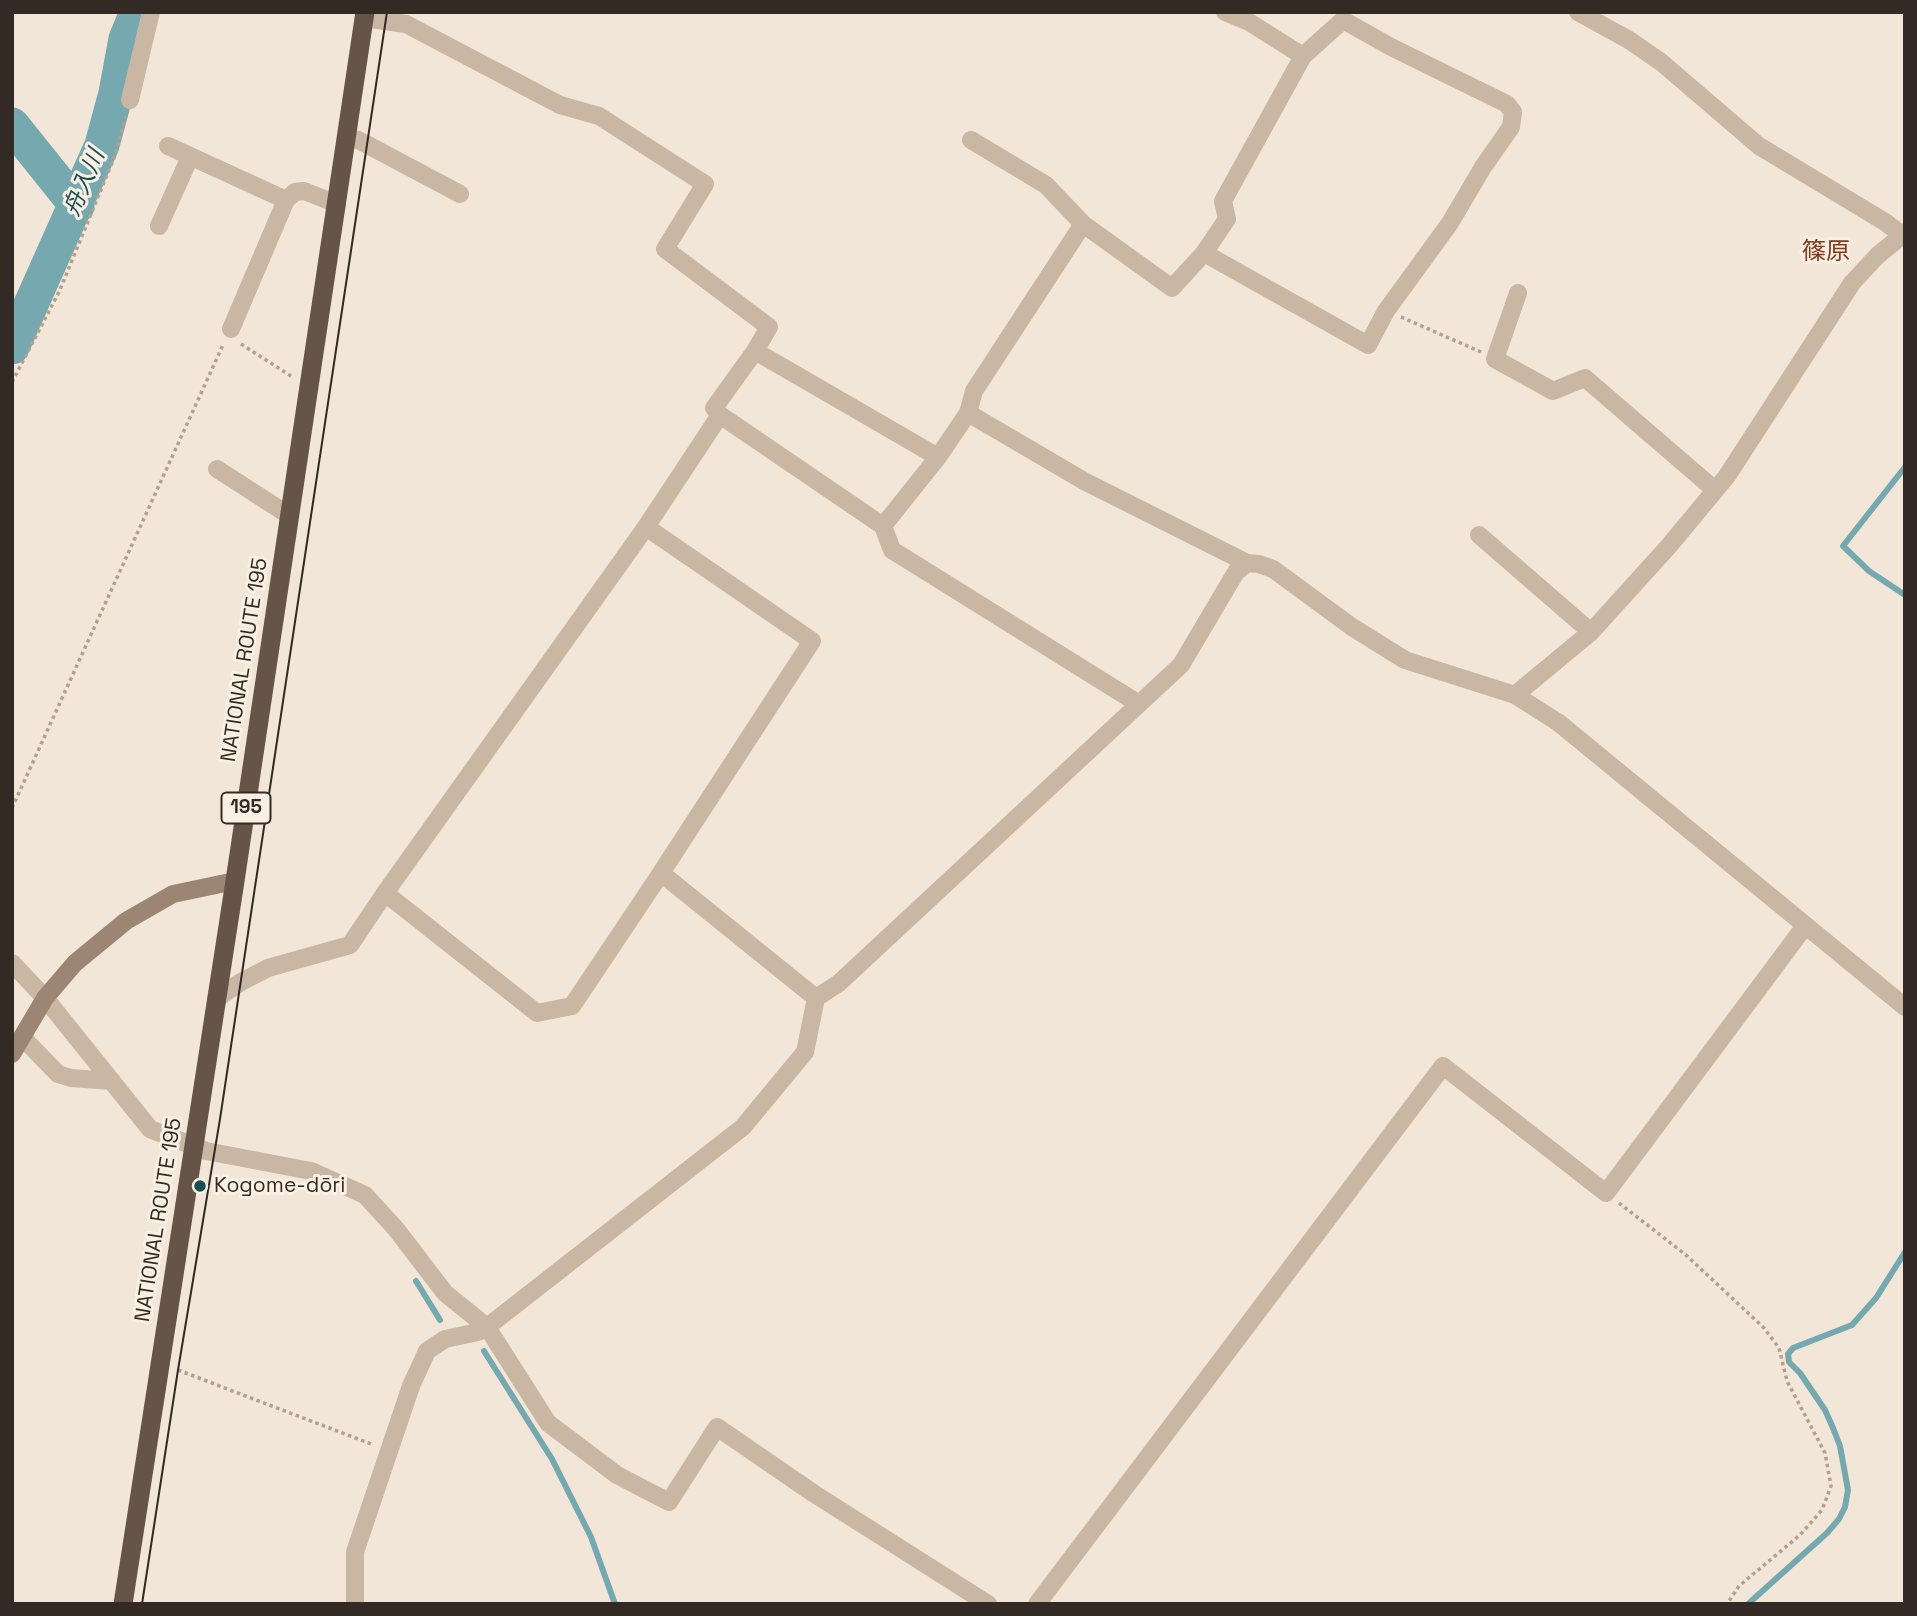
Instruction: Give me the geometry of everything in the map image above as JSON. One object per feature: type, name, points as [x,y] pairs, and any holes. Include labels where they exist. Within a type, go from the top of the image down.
[{"type":"highway","name":"NATIONAL ROUTE 195","points":[[123,1604],[365,15]]},
{"type":"main road","points":[[12,1054],[46,998],[75,963],[126,921],[173,894],[235,881]]},
{"type":"street","points":[[130,100],[151,12]]},
{"type":"street","points":[[1225,12],[1249,22],[1303,56]]},
{"type":"street","points":[[1515,695],[1591,632],[1668,547],[1727,476],[1853,283],[1877,256],[1903,234],[1759,146],[1661,62],[1629,40],[1578,12]]},
{"type":"street","points":[[365,15],[406,24],[560,105],[599,116],[705,184],[664,249],[769,327],[714,408],[720,415],[883,526],[892,550],[1139,704]]},
{"type":"street","points":[[971,140],[1046,185],[1083,224],[1172,288],[1204,253],[1227,219],[1223,201],[1303,56],[1343,20],[1392,48],[1507,104],[1513,111],[1511,127],[1483,167],[1450,223],[1386,310],[1368,345],[1204,253]]},
{"type":"street","points":[[347,139],[358,140],[460,194]]},
{"type":"street","points":[[168,146],[286,200]]},
{"type":"street","points":[[159,226],[190,157]]},
{"type":"street","points":[[229,332],[286,200],[295,192],[304,191],[337,204]]},
{"type":"street","points":[[883,526],[938,457],[968,413],[974,391],[1083,224]]},
{"type":"street","points":[[1518,293],[1495,359],[1553,391],[1585,378],[1715,490]]},
{"type":"street","points":[[755,351],[938,457]]},
{"type":"street","points":[[968,413],[1084,481],[1247,563],[1273,569],[1352,627],[1405,660],[1515,695],[1559,723],[1905,1007]]},
{"type":"street","points":[[216,999],[268,968],[350,945],[646,527],[720,415]]},
{"type":"street","points":[[217,469],[290,516]]},
{"type":"street","points":[[385,893],[537,1013],[572,1006],[812,641],[646,527]]},
{"type":"street","points":[[1479,535],[1591,632]]},
{"type":"street","points":[[355,1604],[355,1552],[411,1386],[427,1351],[445,1339],[478,1332],[486,1327],[743,1127],[805,1052],[817,998],[839,983],[1181,666],[1236,572],[1247,563]]},
{"type":"street","points":[[661,873],[817,998]]},
{"type":"street","points":[[1037,1604],[1444,1066],[1606,1193],[1805,926]]},
{"type":"street","points":[[12,964],[46,998],[150,1129],[193,1148],[311,1171],[365,1195],[396,1229],[445,1293],[486,1327],[548,1423],[617,1475],[669,1502],[718,1427],[813,1493],[988,1604]]},
{"type":"street","points":[[22,1037],[58,1074],[71,1078],[112,1081]]},
{"type":"path","points":[[12,382],[59,292],[114,158],[130,100]]},
{"type":"path","points":[[1386,310],[1495,359]]},
{"type":"path","points":[[12,808],[229,332],[310,388]]},
{"type":"path","points":[[1606,1193],[1686,1255],[1764,1328],[1779,1348],[1787,1381],[1825,1453],[1831,1486],[1822,1510],[1800,1535],[1739,1586],[1727,1604]]},
{"type":"path","points":[[160,1364],[389,1450]]},
{"type":"waterway","name":"舟入川","points":[[12,347],[102,145],[116,93],[126,39],[137,12]]},
{"type":"waterway","points":[[12,125],[77,206]]},
{"type":"waterway","points":[[1905,467],[1843,546],[1869,571],[1905,595]]},
{"type":"waterway","points":[[1748,1604],[1827,1533],[1845,1507],[1848,1490],[1840,1446],[1833,1428],[1825,1410],[1800,1373],[1789,1362],[1788,1354],[1793,1348],[1852,1325],[1876,1298],[1905,1252]]},
{"type":"waterway","points":[[416,1281],[440,1320]]},
{"type":"waterway","points":[[484,1351],[552,1459],[591,1537],[615,1604]]},
{"type":"tram line","points":[[142,1604],[220,1119],[387,12]]},
{"type":"place","name":"Kogome-dōri","points":[[200,1186]]},
{"type":"district","name":"篠原","points":[[1826,252]]}]
